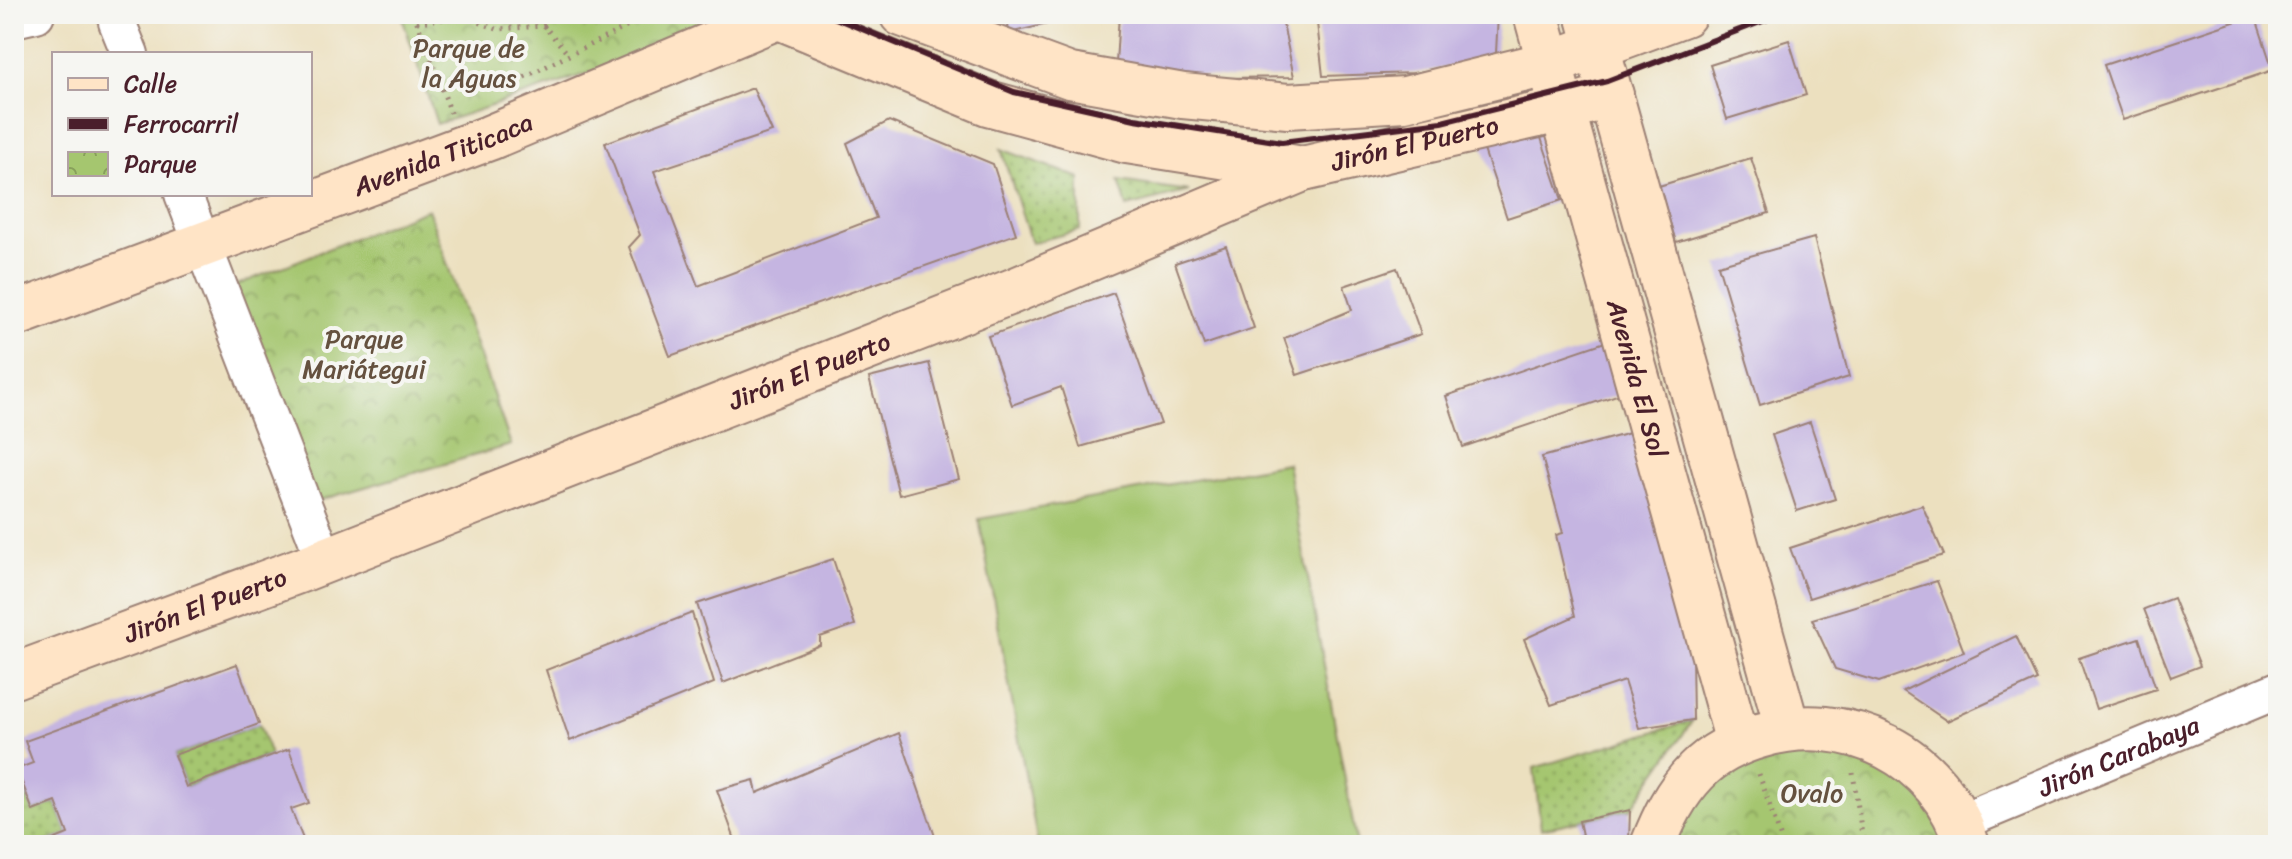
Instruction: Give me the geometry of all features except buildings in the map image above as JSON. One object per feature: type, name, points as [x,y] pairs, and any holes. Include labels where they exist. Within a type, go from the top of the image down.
[{"type":"main road","points":[[902,14],[1070,76],[1183,96],[1288,106],[1405,99],[1551,63],[1592,30],[1684,14]]},
{"type":"main road","name":"Avenida El Sol","points":[[1536,14],[1747,754]]},
{"type":"main road","points":[[783,15],[988,103],[1127,141],[1303,169]]},
{"type":"main road","name":"Avenida Titicaca","points":[[14,315],[489,138],[783,15]]},
{"type":"main road","name":"Avenida El Sol","points":[[1592,30],[1787,727]]},
{"type":"main road","name":"Jirón El Puerto","points":[[14,676],[325,561],[1013,291],[1303,169],[1564,109],[1611,95]]},
{"type":"main road","points":[[1653,845],[1667,808],[1698,770],[1747,754],[1787,727],[1839,728],[1890,746],[1931,778],[1964,833]]},
{"type":"street","points":[[14,19],[36,14]]},
{"type":"street","points":[[184,196],[325,561]]},
{"type":"street","name":"Jirón Carabaya","points":[[1964,833],[2278,690]]},
{"type":"path","points":[[414,14],[449,113],[463,107]]},
{"type":"path","points":[[533,14],[569,55]]},
{"type":"path","points":[[417,22],[467,15],[497,29],[544,26],[553,14]]},
{"type":"path","points":[[502,88],[653,14]]},
{"type":"path","points":[[1747,754],[1783,845]]},
{"type":"path","points":[[1851,760],[1863,842],[1855,845]]},
{"type":"green space","name":"Parque de la Aguas","points":[[401,14],[767,14],[437,124]]},
{"type":"green space","points":[[1001,149],[1080,178],[1080,230],[1031,243]]},
{"type":"green space","points":[[1119,181],[1189,191],[1127,207]]},
{"type":"green space","name":"Parque Mariátegui","points":[[428,209],[511,445],[306,504],[222,291]]},
{"type":"green space","points":[[1287,463],[1357,845],[1038,845],[979,519]]},
{"type":"green space","points":[[1693,720],[1630,810],[1541,829],[1534,768]]},
{"type":"green space","points":[[259,724],[270,755],[186,787],[174,755]]},
{"type":"green space","name":"Ovalo","points":[[1779,747],[1849,747],[1912,780],[1950,845],[1674,845],[1678,832],[1696,803],[1734,764],[1747,756]]},
{"type":"green space","points":[[17,769],[33,811],[56,802],[68,834],[39,845],[14,845],[14,770]]},
{"type":"railway","points":[[826,14],[1014,92],[1135,119],[1282,142],[1442,122],[1607,81],[1781,14]]}]
